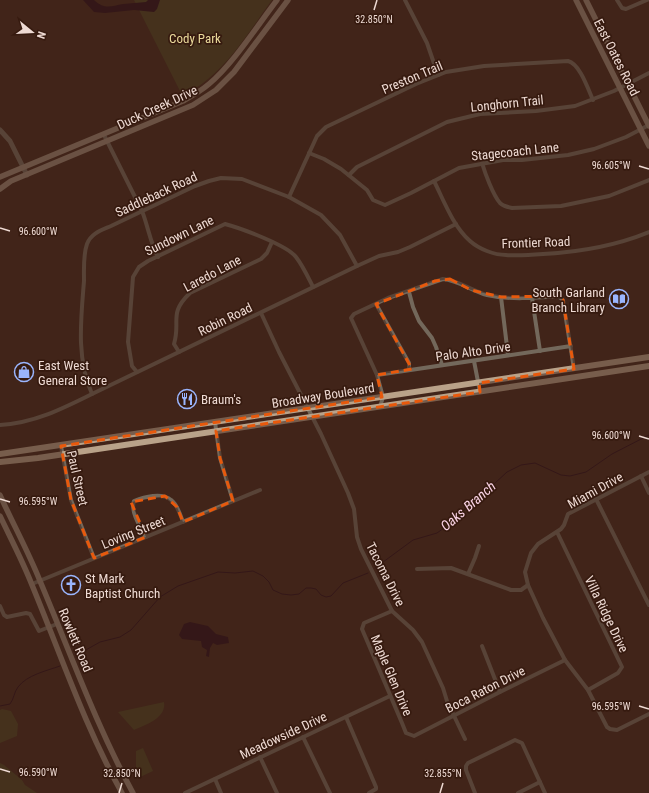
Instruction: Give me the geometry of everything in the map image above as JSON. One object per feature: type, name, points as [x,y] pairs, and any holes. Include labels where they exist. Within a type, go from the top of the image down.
[{"type":"main road","name":"Duck Creek Drive","points":[[0,177],[183,101],[209,84],[227,66],[276,0]]},
{"type":"main road","name":"Duck Creek Drive","points":[[0,188],[11,181],[108,142],[193,105],[216,90],[234,72],[288,0]]},
{"type":"main road","name":"East Oates Road","points":[[576,0],[649,146]]},
{"type":"main road","name":"East Oates Road","points":[[586,0],[649,126]]},
{"type":"main road","points":[[227,66],[234,72]]},
{"type":"main road","points":[[172,106],[175,113]]},
{"type":"main road","name":"Broadway Boulevard","points":[[0,454],[649,357]]},
{"type":"main road","name":"Broadway Boulevard","points":[[3,462],[649,366]]},
{"type":"main road","points":[[115,438],[116,446]]},
{"type":"main road","points":[[0,467],[3,462]]},
{"type":"main road","name":"Rowlett Road","points":[[0,495],[40,581],[109,747],[133,793]]},
{"type":"main road","name":"Rowlett Road","points":[[0,516],[32,584],[100,753],[121,791]]},
{"type":"main road","points":[[8,533],[17,529]]},
{"type":"main road","points":[[87,720],[96,716]]},
{"type":"main road","points":[[121,791],[129,785]]},
{"type":"street","points":[[405,0],[427,43],[438,75]]},
{"type":"street","points":[[617,0],[622,8],[626,9],[647,0]]},
{"type":"street","name":"Preston Trail","points":[[289,197],[316,136],[326,127],[416,84],[446,72],[484,66],[568,61],[572,62],[578,68],[593,100]]},
{"type":"street","name":"Longhorn Trail","points":[[349,175],[357,167],[447,122],[480,114],[536,111],[575,106],[620,88],[649,73]]},
{"type":"street","name":"Stagecoach Lane","points":[[309,153],[324,158],[349,175],[367,190],[373,200],[385,205],[459,168],[503,160],[522,160],[568,155],[594,149],[626,137],[649,126]]},
{"type":"street","points":[[0,130],[10,141],[27,175]]},
{"type":"street","points":[[104,134],[142,211],[154,249],[158,256]]},
{"type":"street","points":[[482,163],[486,176],[500,203],[506,207],[512,208],[562,206],[609,196],[649,180]]},
{"type":"street","name":"Saddleback Road","points":[[92,394],[87,383],[82,360],[80,338],[87,243],[94,234],[100,230],[209,181],[221,178],[242,179],[289,197],[321,215],[340,235],[357,266]]},
{"type":"street","name":"Frontier Road","points":[[434,181],[456,224],[470,241],[484,249],[505,255],[571,252],[608,245],[649,232]]},
{"type":"street","name":"Sundown Lane","points":[[137,372],[132,366],[128,342],[133,278],[139,267],[158,256],[225,224],[250,232],[289,251],[295,256],[313,287]]},
{"type":"street","name":"Robin Road","points":[[0,425],[26,422],[57,412],[357,266],[379,256],[404,250],[456,224]]},
{"type":"street","name":"Laredo Lane","points":[[179,352],[174,344],[176,336],[175,327],[177,308],[182,301],[190,293],[261,259],[267,253],[272,242]]},
{"type":"street","points":[[380,407],[382,397],[377,375],[351,318],[354,314],[388,298],[443,279],[450,279],[472,290],[501,298],[558,296],[563,300],[574,369]]},
{"type":"street","points":[[409,292],[419,321],[432,338],[442,365]]},
{"type":"street","points":[[501,298],[508,355]]},
{"type":"street","points":[[532,298],[540,351]]},
{"type":"street","points":[[376,304],[409,363],[410,370]]},
{"type":"street","name":"Tacoma Drive","points":[[261,313],[348,493],[354,508],[357,537],[361,548],[392,611],[413,630],[422,642],[465,739]]},
{"type":"street","name":"Palo Alto Drive","points":[[377,375],[571,346]]},
{"type":"street","points":[[474,361],[480,392]]},
{"type":"street","points":[[215,422],[220,458],[233,501]]},
{"type":"street","name":"Paul Street","points":[[60,446],[71,500],[94,558]]},
{"type":"street","name":"Miami Drive","points":[[557,532],[564,525],[568,514],[649,472]]},
{"type":"street","points":[[641,476],[649,493]]},
{"type":"street","name":"Loving Street","points":[[32,584],[260,490]]},
{"type":"street","points":[[146,537],[132,505],[134,501],[150,496],[165,496],[177,507],[183,522]]},
{"type":"street","points":[[596,499],[649,605]]},
{"type":"street","points":[[557,532],[538,544],[531,553],[525,572],[528,585],[543,618],[565,660],[588,690],[607,727],[617,730],[649,714]]},
{"type":"street","name":"Villa Ridge Drive","points":[[557,532],[622,667],[618,673],[588,690]]},
{"type":"street","points":[[468,574],[479,546]]},
{"type":"street","points":[[417,569],[451,568],[511,590],[521,590],[528,585]]},
{"type":"street","points":[[0,606],[5,616],[8,617],[26,613],[30,614],[39,630],[57,624]]},
{"type":"street","name":"Maple Glen Drive","points":[[392,611],[364,623],[362,629],[406,733],[414,736]]},
{"type":"street","points":[[482,646],[500,692]]},
{"type":"street","name":"Boca Raton Drive","points":[[414,736],[565,660]]},
{"type":"street","name":"Meadowside Drive","points":[[185,793],[390,696]]},
{"type":"street","points":[[346,717],[376,787],[376,790],[369,793]]},
{"type":"street","points":[[303,737],[330,793]]},
{"type":"street","points":[[475,793],[466,770],[468,763],[513,740],[517,740],[522,743],[546,793]]},
{"type":"street","points":[[260,757],[277,793]]},
{"type":"street","points":[[214,779],[221,793]]},
{"type":"street","points":[[518,793],[540,782]]},
{"type":"highlighted area","points":[[450,279],[471,290],[501,297],[558,296],[563,300],[574,369],[479,383],[480,392],[216,431],[220,458],[233,501],[183,522],[177,507],[165,496],[131,502],[146,537],[94,558],[71,500],[61,446],[382,397],[377,375],[412,369],[376,304],[435,281]]},
{"type":"green space","name":"Cody Park","points":[[134,0],[272,0],[226,62],[205,82],[182,95]]},
{"type":"green space","points":[[164,702],[164,708],[159,717],[134,730],[118,712]]},
{"type":"green space","points":[[0,710],[11,711],[18,724],[17,736],[0,743]]},
{"type":"green space","points":[[143,748],[153,771],[136,779],[136,751]]},
{"type":"green space","points":[[0,763],[22,780],[25,785],[37,793],[0,793]]},
{"type":"shaded area","points":[[83,0],[94,0],[101,5],[111,6],[146,2],[148,0],[160,0],[157,9],[154,12],[134,10],[105,13],[94,12]]},
{"type":"shaded area","points":[[190,622],[208,626],[216,634],[228,637],[229,643],[217,645],[213,643],[210,648],[209,657],[206,656],[207,650],[202,647],[201,641],[182,639],[179,635],[184,624]]},
{"type":"waterway","name":"Oaks Branch","points":[[375,568],[413,540],[437,533],[455,520],[482,490],[494,484],[507,472],[521,465],[535,463],[561,475],[570,476],[586,472],[612,454],[649,435]]},
{"type":"waterway","name":"Oaks Branch","points":[[76,657],[100,642],[120,637],[131,630],[160,597],[178,586],[218,572],[235,573],[253,571],[263,576],[269,582],[273,590],[282,594],[299,594],[306,588],[311,588],[316,589],[321,595],[326,597],[331,596],[343,583],[368,573]]},
{"type":"waterway","name":"Oaks Branch","points":[[0,706],[10,704],[17,689],[26,679],[60,666]]},
{"type":"place","name":"South Garland Branch Library","points":[[619,299]]},
{"type":"place","name":"East West General Store","points":[[24,372]]},
{"type":"place","name":"Braum's","points":[[187,399]]},
{"type":"place","name":"St Mark Baptist Church","points":[[71,585]]}]
